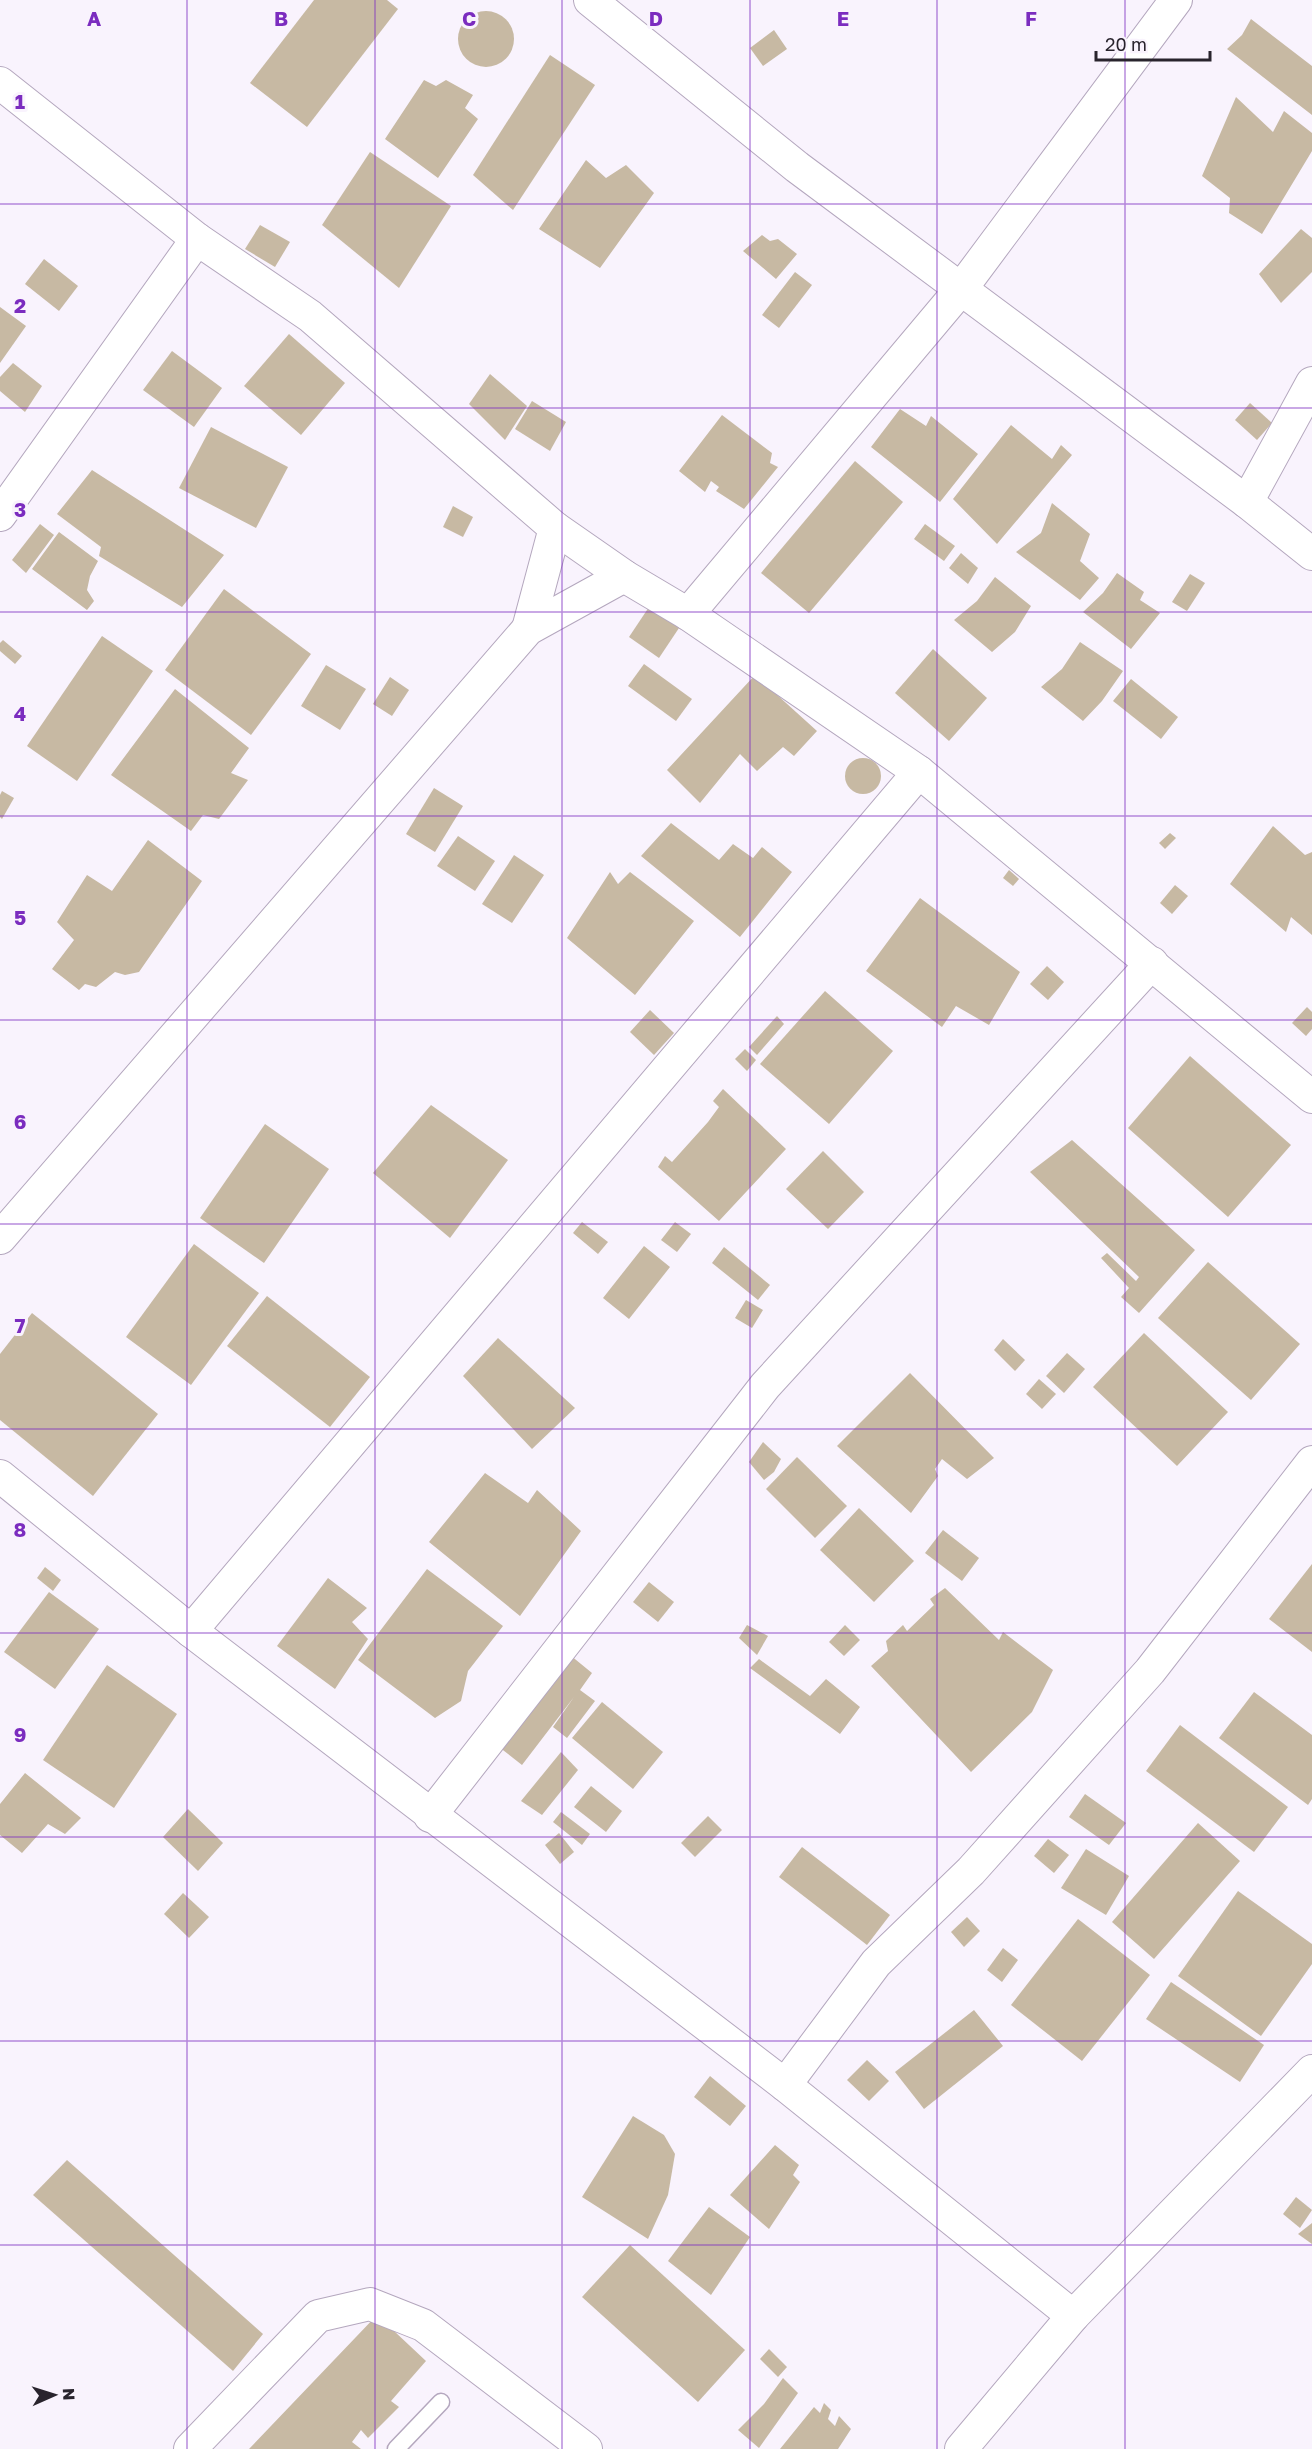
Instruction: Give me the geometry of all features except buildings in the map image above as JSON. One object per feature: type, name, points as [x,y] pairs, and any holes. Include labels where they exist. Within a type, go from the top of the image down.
[{"type":"street","points":[[590,0],[797,167],[1247,502],[1312,554]]},
{"type":"street","points":[[688,614],[961,289],[1176,0]]},
{"type":"street","points":[[0,83],[197,239],[310,316],[555,528],[624,576],[688,614],[920,772],[1312,1097]]},
{"type":"street","points":[[0,514],[197,239]]},
{"type":"street","points":[[1247,502],[1312,383]]},
{"type":"street","points":[[528,629],[555,528]]},
{"type":"street","points":[[0,1238],[528,629],[624,576]]},
{"type":"street","points":[[191,1631],[920,772]]},
{"type":"street","points":[[430,1816],[765,1386],[1152,963]]},
{"type":"street","points":[[785,2085],[876,1963],[971,1871],[1150,1671],[1312,1462]]},
{"type":"street","points":[[0,1476],[191,1631],[430,1816],[785,2085],[1073,2316]]},
{"type":"street","points":[[961,2449],[1073,2316],[1312,2071]]},
{"type":"street","points":[[190,2449],[318,2316],[370,2304],[423,2325],[586,2449]]},
{"type":"lane","points":[[396,2449],[441,2402]]}]
